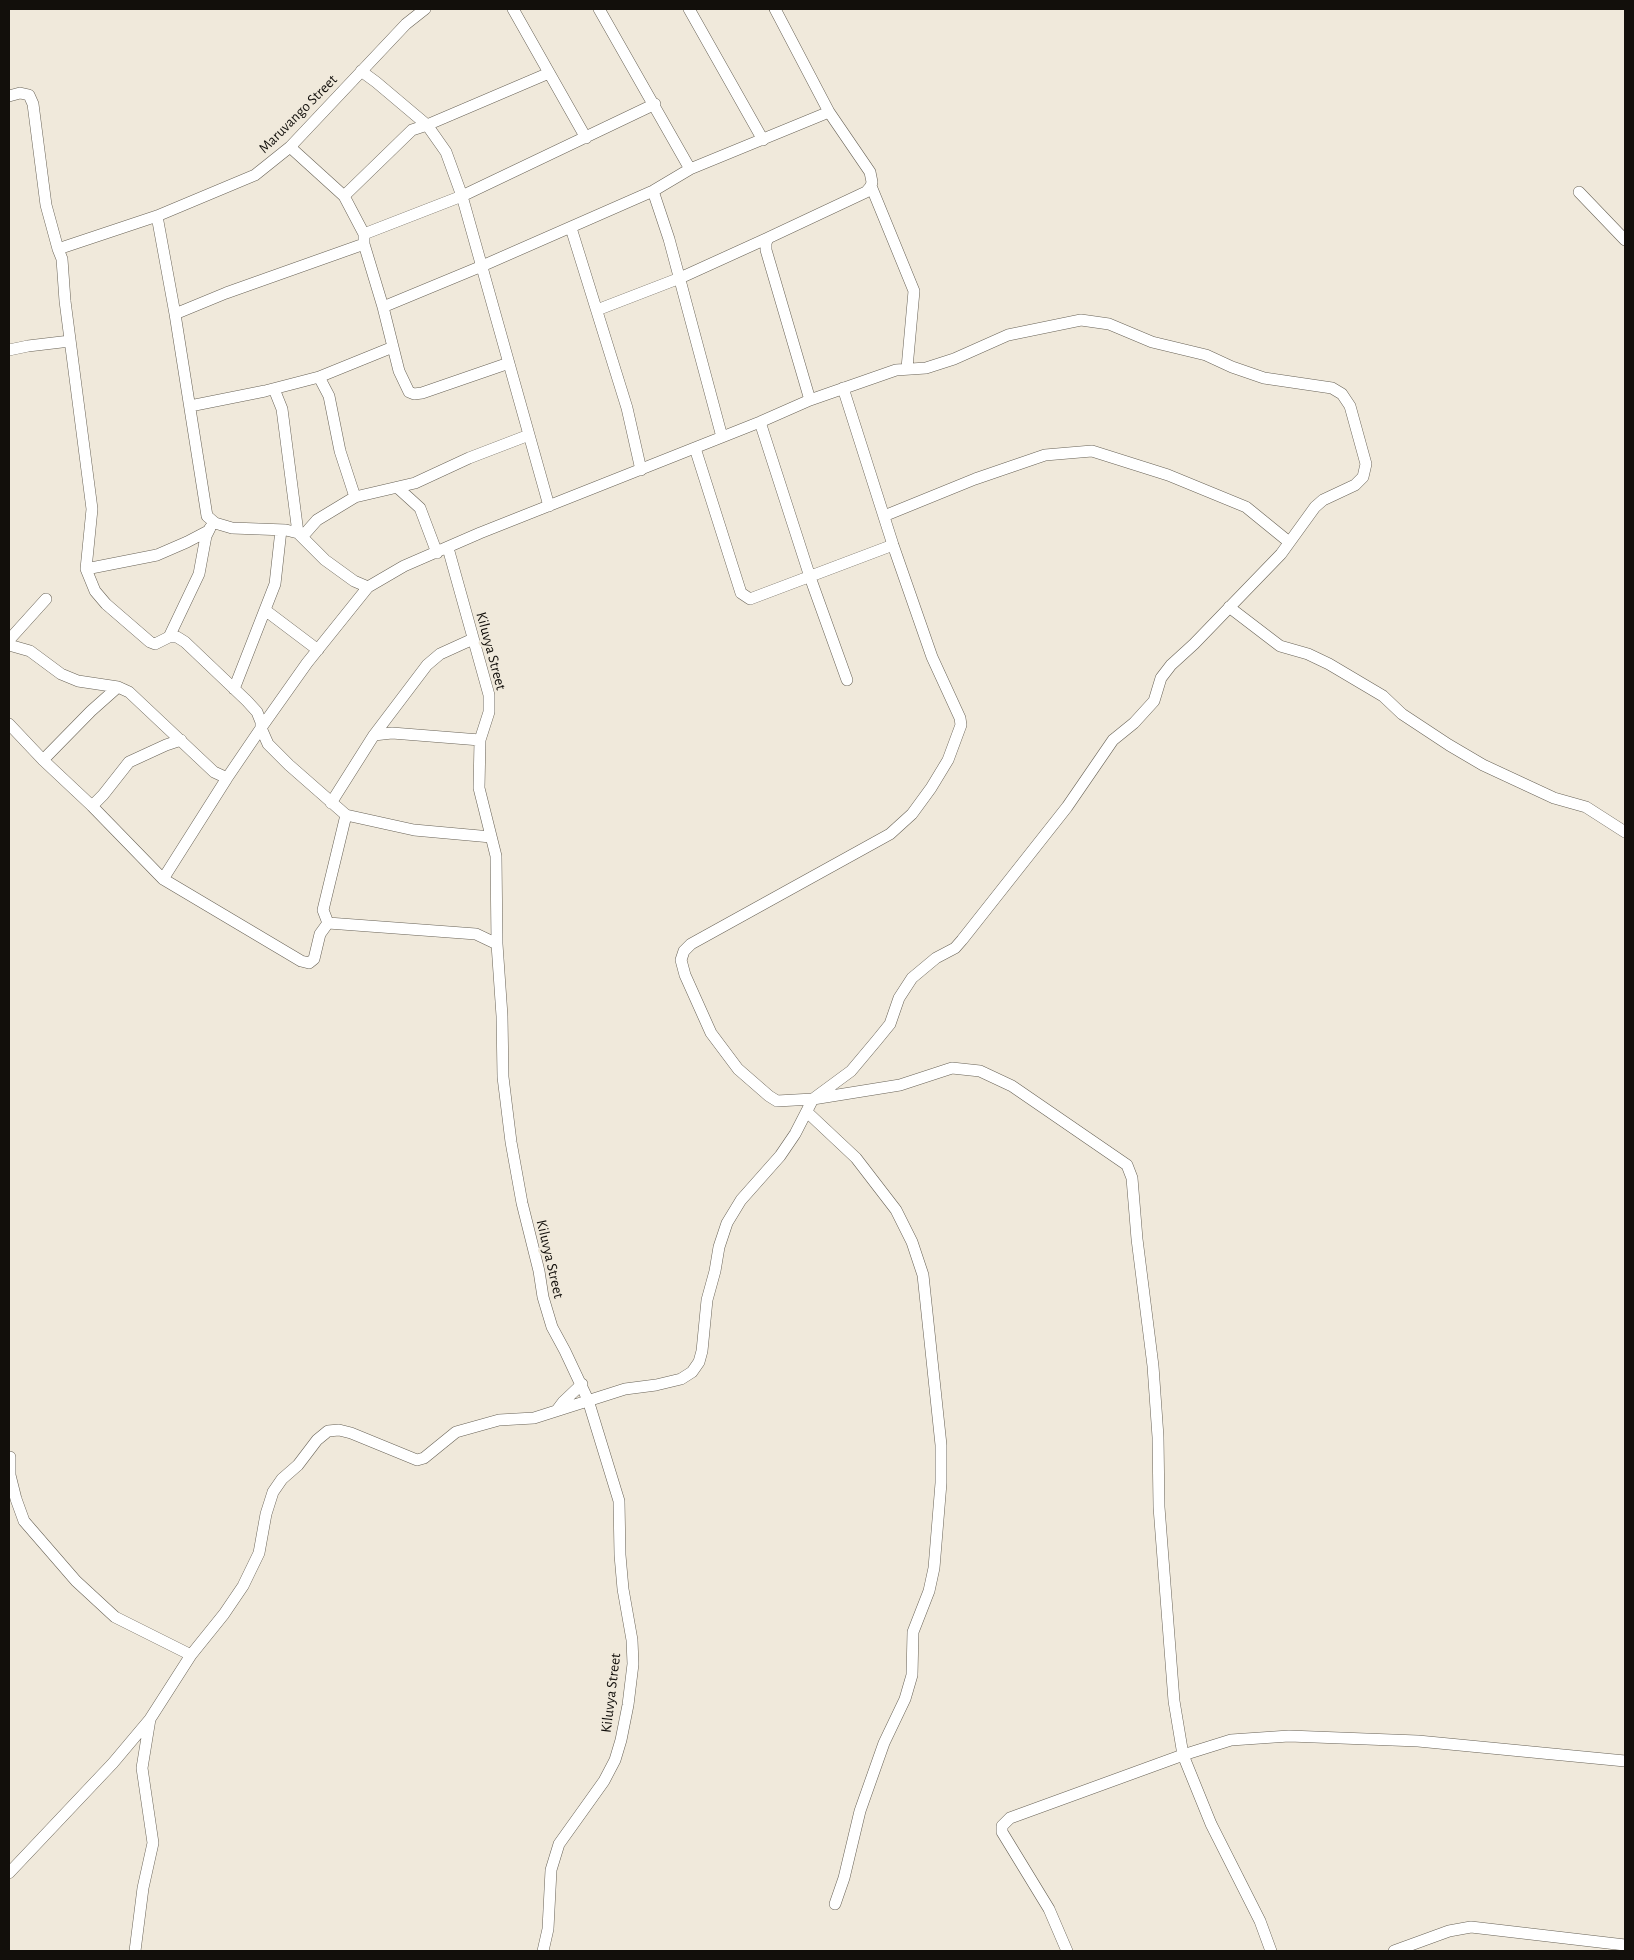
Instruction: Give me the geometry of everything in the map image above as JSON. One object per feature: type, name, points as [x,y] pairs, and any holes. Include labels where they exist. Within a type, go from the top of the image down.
[{"type":"street","name":"Maruvango Street","points":[[58,249],[157,216],[255,175],[290,147],[406,24],[425,9]]},
{"type":"street","points":[[513,9],[586,138]]},
{"type":"street","points":[[599,9],[690,169]]},
{"type":"street","points":[[689,9],[763,140]]},
{"type":"street","points":[[775,9],[829,112],[870,172],[871,186],[914,291],[907,368]]},
{"type":"street","points":[[361,71],[427,126],[446,152],[462,196],[549,506]]},
{"type":"street","points":[[344,196],[412,130],[427,126],[549,73]]},
{"type":"street","points":[[9,96],[20,93],[29,96],[33,104],[46,205],[62,259],[70,341],[92,509],[86,569],[95,590],[106,604],[155,644],[169,637],[177,637],[184,642],[257,712],[268,744],[346,815],[414,830],[491,837]]},
{"type":"street","points":[[176,314],[364,239],[462,196],[654,104]]},
{"type":"street","points":[[383,307],[571,228],[652,191],[690,169],[829,112]]},
{"type":"street","points":[[290,147],[344,196],[364,239],[399,371],[409,392],[414,394],[509,363]]},
{"type":"street","points":[[598,310],[680,278],[866,192],[871,186]]},
{"type":"street","points":[[652,191],[680,278],[722,437]]},
{"type":"street","points":[[1579,192],[1625,240]]},
{"type":"street","points":[[157,216],[176,314],[205,510],[212,527],[199,574],[169,637]]},
{"type":"street","points":[[571,228],[627,408],[641,470]]},
{"type":"street","points":[[768,238],[766,250],[810,400]]},
{"type":"street","points":[[9,1873],[150,1719],[191,1655],[224,1614],[243,1586],[259,1553],[266,1514],[274,1492],[282,1479],[298,1465],[317,1440],[328,1431],[339,1430],[351,1433],[417,1460],[424,1458],[456,1432],[499,1420],[534,1418],[625,1389],[656,1385],[681,1378],[692,1372],[699,1362],[702,1351],[707,1300],[719,1247],[727,1223],[741,1200],[780,1156],[795,1134],[813,1099],[851,1071],[890,1024],[899,998],[912,978],[936,958],[955,948],[962,940],[1067,807],[1114,740],[1134,723],[1154,701],[1161,678],[1172,665],[1281,554],[1315,507],[1323,500],[1355,484],[1363,477],[1366,464],[1350,406],[1342,394],[1332,388],[1264,378],[1232,367],[1206,355],[1152,342],[1109,324],[1081,320],[1008,335],[954,359],[926,368],[907,368],[885,373],[810,400],[404,566],[368,587],[318,650],[261,728],[163,879]]},
{"type":"street","points":[[9,350],[70,341]]},
{"type":"street","points":[[190,406],[274,389],[319,377],[393,347]]},
{"type":"street","points":[[319,377],[328,396],[340,451],[355,497]]},
{"type":"street","points":[[843,388],[893,545],[932,657],[960,718],[961,725],[948,760],[931,788],[912,814],[890,834],[691,944],[684,951],[682,960],[685,975],[711,1033],[738,1069],[763,1092],[777,1101],[813,1099],[900,1084],[952,1068],[980,1071],[1012,1086],[1127,1165],[1132,1178],[1137,1239],[1153,1366],[1158,1437],[1159,1507],[1174,1701],[1183,1755],[1211,1824],[1260,1921],[1271,1951]]},
{"type":"street","points":[[274,389],[282,410],[300,535]]},
{"type":"street","points":[[760,422],[810,577],[847,680]]},
{"type":"street","points":[[300,535],[317,520],[355,497],[415,483],[469,458],[529,435]]},
{"type":"street","points":[[695,448],[741,592],[750,599],[893,545]]},
{"type":"street","points":[[884,516],[975,479],[1045,455],[1092,451],[1176,478],[1246,507],[1289,542]]},
{"type":"street","name":"Kiluvya Street","points":[[398,488],[420,508],[442,550],[473,639],[489,695],[489,712],[480,740],[480,788],[496,856],[497,944],[502,1016],[503,1077],[511,1142],[519,1186],[539,1270],[543,1297],[552,1327],[582,1384],[588,1400],[619,1502],[623,1589],[632,1640],[633,1664],[628,1705],[615,1760],[604,1781],[559,1844],[551,1870],[548,1929],[543,1951]]},
{"type":"street","points":[[86,569],[157,555],[181,545],[212,527],[281,530],[300,535],[325,560],[354,581],[368,587]]},
{"type":"street","points":[[234,689],[275,584],[281,530]]},
{"type":"street","points":[[9,640],[46,599]]},
{"type":"street","points":[[1229,607],[1280,646],[1308,654],[1329,664],[1383,696],[1402,714],[1449,746],[1483,765],[1554,798],[1586,807],[1625,832]]},
{"type":"street","points":[[265,610],[318,650]]},
{"type":"street","points":[[332,802],[374,734],[427,665],[440,654],[473,639]]},
{"type":"street","points":[[9,645],[30,652],[61,674],[78,680],[118,687],[129,692],[214,772],[227,778]]},
{"type":"street","points":[[44,760],[91,711],[118,687]]},
{"type":"street","points":[[9,724],[163,879],[301,961],[309,962],[314,959],[320,934],[328,923]]},
{"type":"street","points":[[374,734],[392,733],[480,740]]},
{"type":"street","points":[[92,806],[129,762],[180,740]]},
{"type":"street","points":[[328,923],[323,910],[346,815]]},
{"type":"street","points":[[328,923],[476,934],[497,944]]},
{"type":"street","points":[[807,1112],[856,1158],[896,1210],[912,1242],[923,1275],[941,1445],[941,1483],[934,1568],[929,1592],[913,1632],[912,1675],[905,1699],[884,1743],[860,1811],[844,1878],[835,1904]]},
{"type":"street","points":[[557,1410],[582,1384]]},
{"type":"street","points":[[10,1457],[10,1475],[16,1500],[24,1521],[76,1581],[115,1617],[191,1655]]},
{"type":"street","points":[[135,1951],[142,1888],[153,1843],[142,1768],[150,1719]]},
{"type":"street","points":[[1067,1951],[1049,1908],[1002,1832],[1002,1826],[1010,1818],[1183,1755],[1231,1740],[1289,1736],[1418,1741],[1625,1761]]},
{"type":"street","points":[[1394,1951],[1449,1931],[1471,1927],[1625,1945]]}]
